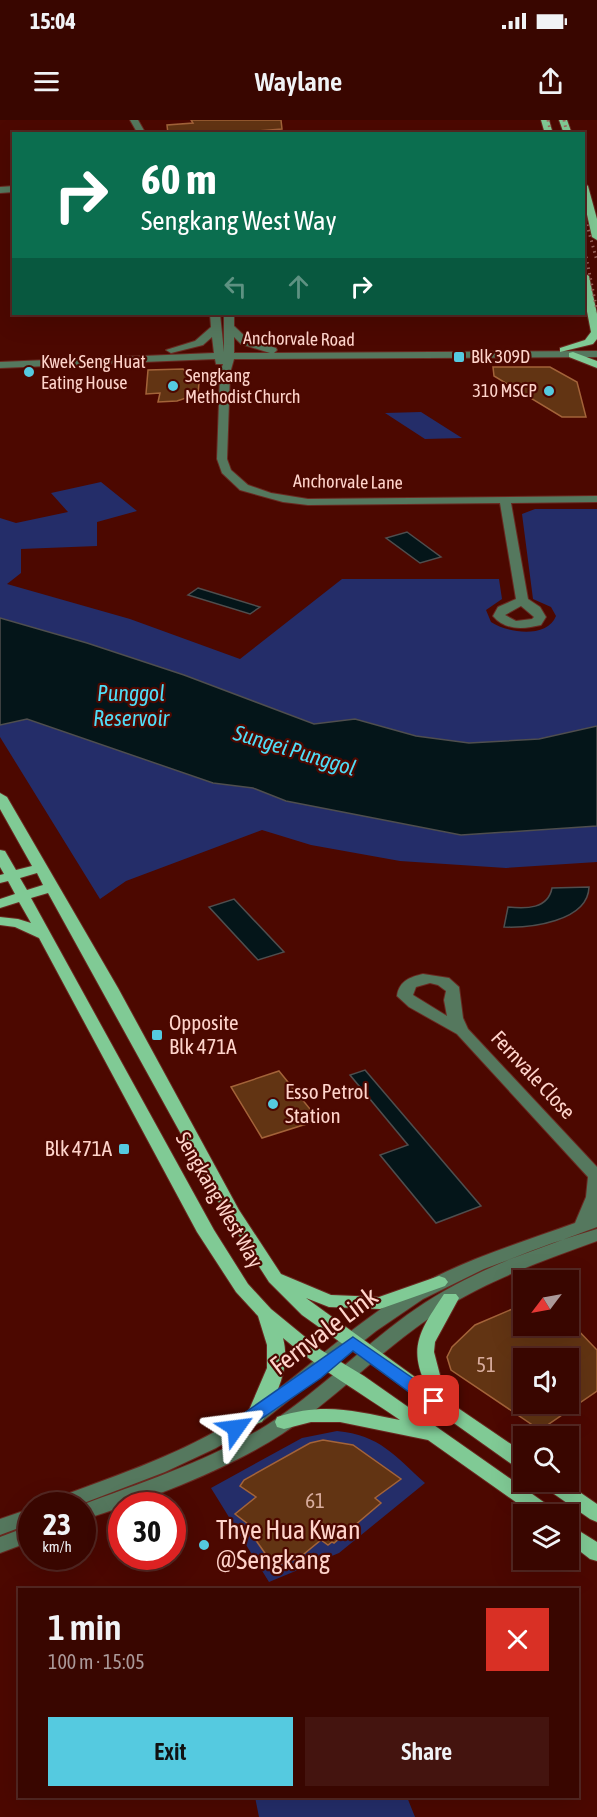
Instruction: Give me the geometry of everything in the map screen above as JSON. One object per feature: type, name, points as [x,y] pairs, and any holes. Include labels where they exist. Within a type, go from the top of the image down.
[{"type":"main road","points":[[585,190],[597,237]]},
{"type":"main road","points":[[569,353],[589,342],[597,334],[585,280]]},
{"type":"main road","points":[[569,353],[597,365]]},
{"type":"main road","name":"Sengkang West Way","points":[[0,797],[110,988],[232,1212],[275,1278],[308,1311],[513,1456]]},
{"type":"main road","name":"Sengkang West Way","points":[[0,854],[6,878],[22,896],[206,1232],[242,1288],[265,1312],[328,1363],[532,1504]]},
{"type":"main road","points":[[6,878],[40,868]]},
{"type":"main road","points":[[0,904],[50,887]]},
{"type":"main road","points":[[0,921],[18,923],[43,935]]},
{"type":"main road","points":[[275,1278],[329,1301],[354,1303],[380,1303],[439,1282]]},
{"type":"main road","points":[[450,1298],[423,1344],[427,1370],[451,1414]]},
{"type":"main road","points":[[255,1417],[278,1363],[276,1341],[265,1312]]},
{"type":"main road","points":[[284,1422],[311,1415],[340,1414],[433,1434]]},
{"type":"main road","points":[[565,1492],[597,1514]]},
{"type":"main road","points":[[579,1539],[597,1553]]},
{"type":"street","points":[[215,315],[223,352]]},
{"type":"street","points":[[223,352],[231,328],[229,315]]},
{"type":"street","points":[[168,351],[199,343],[218,327]]},
{"type":"street","points":[[231,328],[245,342],[269,353]]},
{"type":"street","name":"Anchorvale Road","points":[[569,353],[597,349]]},
{"type":"street","name":"Anchorvale Road","points":[[0,359],[168,351],[597,354]]},
{"type":"street","name":"Anchorvale Road","points":[[0,365],[223,352]]},
{"type":"street","name":"Anchorvale Lane","points":[[223,352],[225,373],[223,468],[230,477],[245,487],[285,500],[308,502],[597,499]]},
{"type":"street","points":[[185,356],[225,373],[240,362],[269,353]]},
{"type":"street","points":[[505,500],[522,601]]},
{"type":"street","name":"Fernvale Close","points":[[462,1031],[597,1177],[597,1192],[592,1207],[592,1228]]},
{"type":"street","name":"Fernvale Link","points":[[92,1492],[153,1469],[255,1417],[439,1282],[592,1228]]},
{"type":"street","name":"Fernvale Link","points":[[96,1508],[196,1470],[255,1442],[284,1422],[418,1316],[484,1280],[592,1228]]},
{"type":"street","points":[[0,1527],[18,1520]]},
{"type":"street","points":[[0,1545],[18,1538]]},
{"type":"shaded area","points":[[421,412],[462,438],[425,439],[385,413]]},
{"type":"shaded area","points":[[101,482],[137,511],[97,522],[97,546],[21,549],[21,573],[7,584],[130,619],[240,659],[342,579],[499,579],[502,599],[486,610],[491,622],[516,631],[536,631],[544,628],[556,616],[551,607],[533,599],[522,514],[535,509],[597,509],[597,862],[506,868],[400,861],[311,845],[262,830],[126,881],[100,899],[0,737],[0,518],[16,523],[68,512],[51,493]]},
{"type":"shaded area","points":[[337,1431],[352,1433],[376,1442],[386,1448],[425,1483],[339,1553],[269,1582],[211,1488],[302,1438]]},
{"type":"shaded area","points":[[255,1798],[407,1798],[415,1817],[259,1817]]},
{"type":"water","points":[[407,532],[441,557],[420,563],[386,538]]},
{"type":"water","points":[[198,588],[260,607],[250,614],[188,595]]},
{"type":"water","name":"Punggol Reservoir","points":[[0,618],[87,643],[184,675],[314,724],[355,719],[416,736],[469,743],[539,739],[597,726],[597,826],[461,835],[286,801],[253,788],[213,783],[27,719],[0,725]]},
{"type":"water","points":[[589,887],[586,899],[579,908],[556,921],[504,927],[508,907],[522,908],[541,904],[550,895],[552,888]]},
{"type":"water","points":[[234,899],[284,952],[258,960],[209,907]]},
{"type":"water","points":[[365,1070],[481,1206],[436,1223],[380,1155],[408,1145],[350,1075]]},
{"type":"building","points":[[191,120],[281,120],[282,129],[245,132],[168,132],[167,125],[193,123]]},
{"type":"building","name":"310 MSCP","points":[[493,367],[550,367],[577,382],[586,417],[562,417],[494,376]]},
{"type":"building","name":"Sengkang Methodist Church","points":[[183,369],[199,383],[198,394],[177,401],[158,402],[160,393],[146,394],[148,370]]},
{"type":"building","name":"Esso Petrol Station","points":[[279,1071],[319,1120],[262,1138],[231,1087]]},
{"type":"building","points":[[513,1309],[513,1336],[579,1336],[579,1331],[597,1350],[597,1391],[579,1403],[579,1348],[513,1348],[513,1412],[451,1370],[447,1357],[452,1347],[475,1325]]},
{"type":"building","points":[[516,1414],[563,1414],[546,1426],[534,1426]]},
{"type":"building","points":[[323,1440],[353,1445],[401,1479],[375,1498],[381,1503],[334,1543],[328,1545],[321,1540],[299,1558],[274,1566],[255,1539],[261,1534],[235,1514],[256,1497],[240,1486],[244,1480],[310,1443]]},
{"type":"railway","points":[[548,120],[551,132]]},
{"type":"railway","points":[[564,120],[567,132]]},
{"type":"railway","points":[[585,218],[597,261]]},
{"type":"railway","points":[[585,251],[597,311]]},
{"type":"place","name":"Blk 309D","points":[[459,357]]},
{"type":"place","name":"Kwek Seng Huat Eating House","points":[[29,372]]},
{"type":"place","name":"Sengkang Methodist Church","points":[[173,386]]},
{"type":"place","name":"310 MSCP","points":[[549,391]]},
{"type":"place","name":"Opposite Blk 471A","points":[[157,1035]]},
{"type":"place","name":"Esso Petrol Station","points":[[273,1104]]},
{"type":"place","name":"Blk 471A","points":[[124,1149]]},
{"type":"place","name":"Thye Hua Kwan @Sengkang","points":[[204,1545]]},
{"type":"route","points":[[236,1428],[315,1374],[353,1343],[383,1362],[434,1401]]},
{"type":"water label","name":"Sungei Punggol","points":[[295,750]]}]
